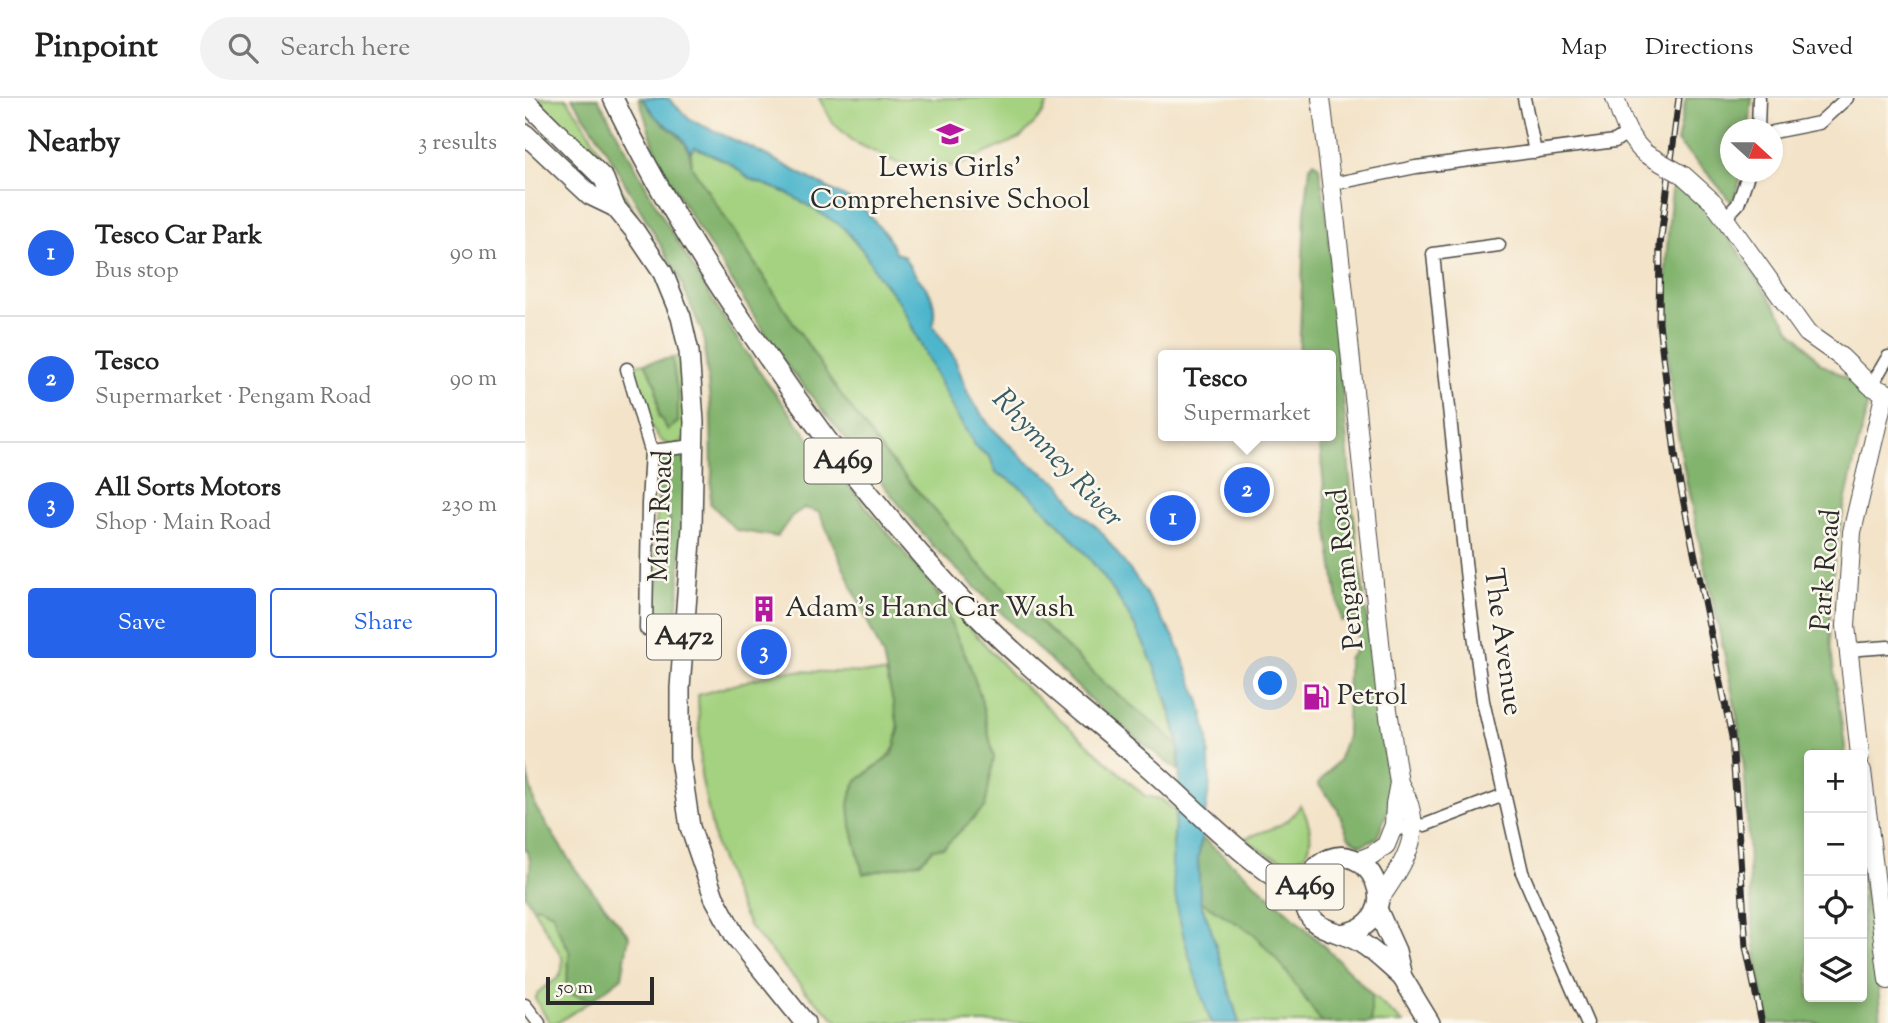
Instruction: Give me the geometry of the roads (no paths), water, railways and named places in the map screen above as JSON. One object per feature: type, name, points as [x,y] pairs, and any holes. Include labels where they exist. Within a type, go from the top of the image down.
[{"type":"main road","name":"A469","points":[[613,98],[684,233],[803,410],[856,478],[979,618],[1030,666],[1222,833],[1283,883],[1303,894]]},
{"type":"main road","name":"A472","points":[[525,101],[604,179],[615,207]]},
{"type":"main road","name":"A472","points":[[525,134],[590,195],[615,207]]},
{"type":"main road","name":"Main Road","points":[[615,207],[656,261],[669,284],[681,317],[689,352],[694,446],[692,527],[680,688],[680,759],[690,827],[714,897],[735,936],[805,1023]]},
{"type":"main road","name":"A469","points":[[1402,977],[1396,951],[1378,905],[1378,886],[1373,875],[1357,861],[1335,858],[1323,862],[1313,870],[1306,881],[1303,894],[1309,916],[1317,925],[1328,931],[1368,947],[1402,977],[1430,1023]]},
{"type":"main road","name":"A469","points":[[1340,934],[1362,926],[1371,919],[1378,905]]},
{"type":"street","name":"Pengam Road","points":[[1321,98],[1385,690],[1399,783],[1391,832]]},
{"type":"street","points":[[1524,98],[1535,152]]},
{"type":"street","points":[[1615,98],[1634,144],[1683,175],[1713,202],[1807,333],[1881,391],[1888,357]]},
{"type":"street","points":[[1758,119],[1759,98]]},
{"type":"street","points":[[1783,130],[1819,123],[1847,98]]},
{"type":"street","points":[[1332,184],[1416,167],[1615,141],[1627,132]]},
{"type":"street","points":[[1726,217],[1738,204],[1746,182]]},
{"type":"street","name":"The Avenue","points":[[1499,245],[1433,254],[1468,590],[1481,689],[1522,872],[1587,1023]]},
{"type":"street","points":[[627,369],[652,451],[648,504],[646,629]]},
{"type":"street","name":"Park Road","points":[[1859,750],[1846,626],[1853,532],[1881,391]]},
{"type":"street","points":[[652,451],[694,446]]},
{"type":"street","points":[[1847,650],[1888,647]]},
{"type":"street","name":"Pengam Road","points":[[1378,905],[1407,856],[1413,838],[1410,800],[1399,783]]},
{"type":"street","points":[[1357,861],[1386,845],[1391,832],[1402,827],[1425,825],[1504,795]]},
{"type":"street","points":[[1867,811],[1888,980]]},
{"type":"street","points":[[525,1006],[539,1023]]},
{"type":"water","points":[[642,98],[668,98],[690,120],[754,149],[860,205],[887,235],[895,252],[904,256],[930,294],[934,313],[933,326],[954,357],[969,396],[990,426],[1026,461],[1061,485],[1078,511],[1099,529],[1138,581],[1175,639],[1200,702],[1208,738],[1210,783],[1198,859],[1200,901],[1239,1023],[1211,1023],[1186,945],[1172,864],[1180,775],[1177,733],[1154,666],[1117,597],[1069,535],[1025,491],[996,473],[990,457],[977,448],[955,413],[900,303],[843,227],[787,193],[750,179],[728,162],[695,147],[691,152],[681,136],[657,118]]},
{"type":"railway","points":[[1679,98],[1660,245],[1659,323],[1677,469],[1732,737],[1746,947],[1762,1023]]},
{"type":"place","name":"Lewis Girls' Comprehensive School","points":[[950,134]]},
{"type":"place","name":"Tesco","points":[[1247,490]]},
{"type":"place","name":"Tesco Car Park","points":[[1173,518]]},
{"type":"place","name":"Adam's Hand Car Wash","points":[[764,609]]},
{"type":"place","name":"All Sorts Motors","points":[[764,652]]},
{"type":"place","name":"Petrol","points":[[1316,697]]},
{"type":"water label","name":"Rhymney River","points":[[1057,459]]}]
